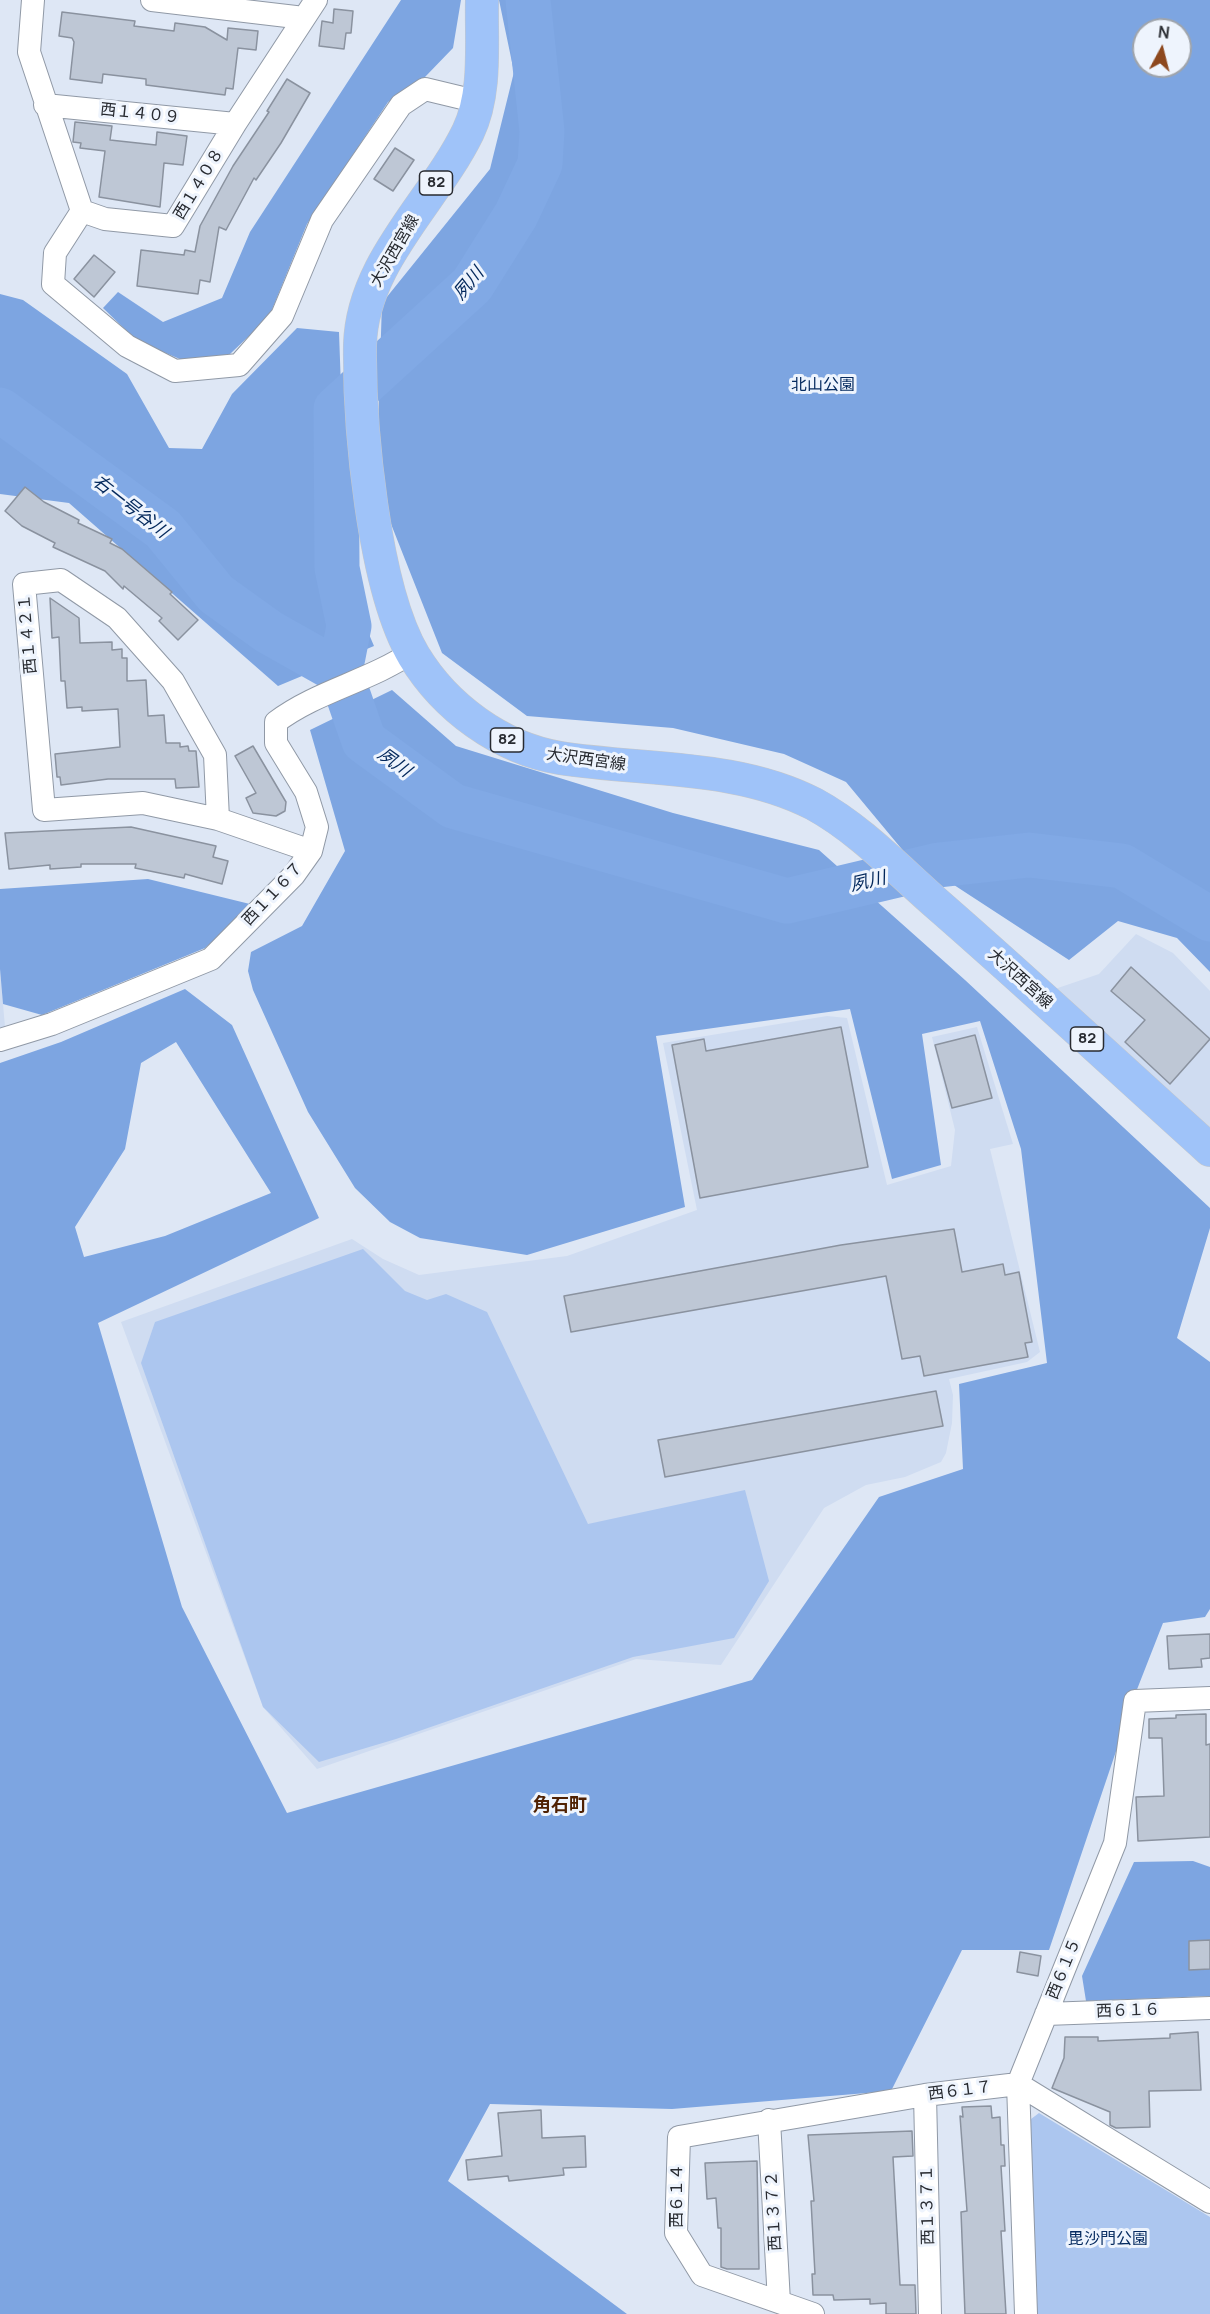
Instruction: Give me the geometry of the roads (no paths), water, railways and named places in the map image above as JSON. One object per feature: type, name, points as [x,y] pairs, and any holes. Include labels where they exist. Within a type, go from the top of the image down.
[{"type":"main road","name":"大沢西宮線","points":[[482,0],[479,102],[468,132],[380,271],[362,319],[360,358],[367,472],[382,558],[395,609],[400,661],[432,682],[452,703],[481,725],[520,747],[564,758],[754,781],[814,805],[861,838],[1210,1150]]},
{"type":"street","points":[[33,0],[29,52],[82,212],[55,253],[53,284],[127,346],[175,370],[239,365],[282,316],[322,220],[401,105],[425,89],[479,102]]},
{"type":"street","points":[[152,0],[310,9]]},
{"type":"street","name":"西１４０８","points":[[82,212],[105,219],[173,226],[235,124],[310,9]]},
{"type":"street","name":"西１４０９","points":[[45,105],[235,124]]},
{"type":"street","name":"西１４２１","points":[[218,819],[215,755],[173,681],[117,618],[61,580],[24,584],[44,810],[143,804],[218,819],[311,851]]},
{"type":"street","name":"西１１６７","points":[[0,1040],[52,1024],[211,959],[294,875],[311,851],[317,827],[306,792],[276,743],[276,722],[293,709],[400,661]]},
{"type":"street","name":"西６１５","points":[[1026,2314],[1018,2084],[1115,1843],[1135,1701],[1210,1698]]},
{"type":"street","name":"西６１６","points":[[1046,2014],[1210,2008]]},
{"type":"street","points":[[1018,2084],[1210,2202]]},
{"type":"street","name":"西６１７","points":[[679,2137],[925,2095],[1018,2084]]},
{"type":"street","name":"西１３７１","points":[[925,2095],[930,2314]]},
{"type":"street","name":"西１３７２","points":[[770,2120],[779,2302]]},
{"type":"street","name":"西６１４","points":[[679,2137],[676,2233],[702,2275],[813,2314]]},
{"type":"waterway","name":"夙川","points":[[528,0],[542,131],[540,164],[516,215],[472,285],[336,409],[337,568],[349,626],[340,672],[364,741],[453,806],[787,901],[939,865],[1029,855],[1122,866],[1210,919]]},
{"type":"waterway","name":"右一号谷川","points":[[0,410],[163,529],[216,594],[269,632],[340,672]]},
{"type":"district","name":"角石町","points":[[560,1806]]},
{"type":"park label","name":"北山公園","points":[[823,386]]},
{"type":"park label","name":"毘沙門公園","points":[[1108,2240]]}]
